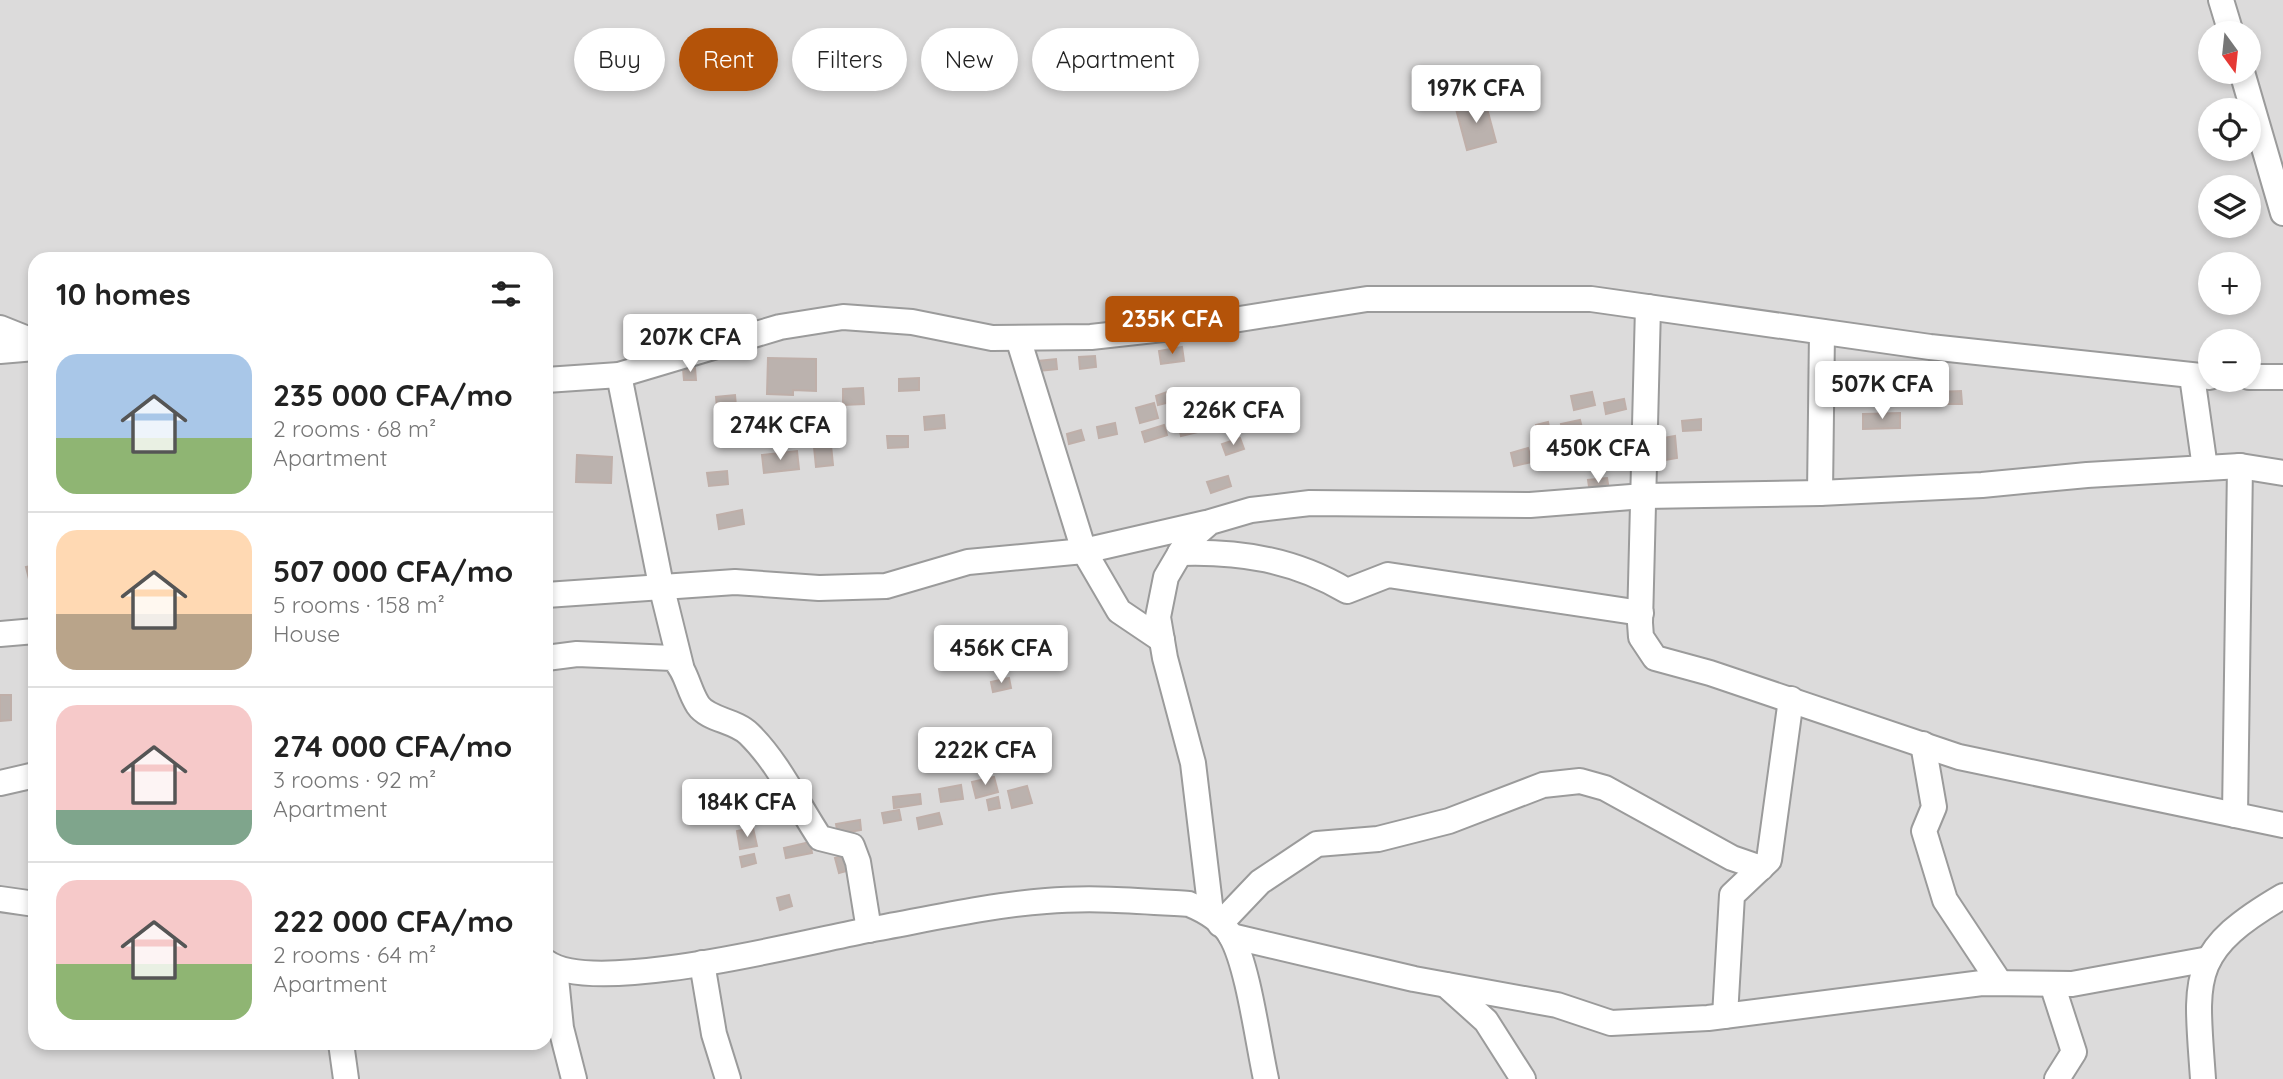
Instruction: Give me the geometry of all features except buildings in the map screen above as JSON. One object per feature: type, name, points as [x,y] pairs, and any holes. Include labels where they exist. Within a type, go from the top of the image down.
[{"type":"street","points":[[2221,0],[2227,21]]},
{"type":"street","points":[[2247,84],[2274,146],[2283,213]]},
{"type":"street","points":[[553,379],[619,374],[780,327],[843,317],[912,322],[992,338],[1090,337],[1182,327],[1367,299],[1591,299],[1822,332],[2198,376]]},
{"type":"street","points":[[1648,307],[1641,638],[1655,658],[1791,699],[1959,757],[2283,825]]},
{"type":"street","points":[[0,328],[28,339]]},
{"type":"street","points":[[1820,493],[1822,332]]},
{"type":"street","points":[[1018,338],[1084,551],[1119,611],[1162,640]]},
{"type":"street","points":[[0,351],[28,349]]},
{"type":"street","points":[[619,374],[661,585],[681,666],[699,707],[711,716],[732,721],[750,735],[820,838],[852,846],[858,862],[869,930]]},
{"type":"street","points":[[2261,377],[2283,377]]},
{"type":"street","points":[[2202,392],[2205,468]]},
{"type":"street","points":[[553,594],[734,582],[819,588],[886,586],[968,562],[1084,551],[1251,510],[1310,503],[1530,505],[1644,496],[1820,493],[1982,485],[2240,466],[2283,473]]},
{"type":"street","points":[[2235,816],[2240,466]]},
{"type":"street","points":[[1210,522],[1186,542],[1166,577],[1158,617],[1193,763],[1221,924],[1241,964],[1266,1079]]},
{"type":"street","points":[[1180,553],[1218,552],[1286,562],[1316,573],[1347,591],[1388,575],[1641,613]]},
{"type":"street","points":[[0,634],[28,632]]},
{"type":"street","points":[[553,657],[577,654],[663,656],[673,658],[681,666]]},
{"type":"street","points":[[1725,1016],[1732,894],[1769,860],[1791,699]]},
{"type":"street","points":[[1923,744],[1934,807],[1924,831],[1945,900],[2000,983]]},
{"type":"street","points":[[0,783],[28,777]]},
{"type":"street","points":[[1221,924],[1260,882],[1317,844],[1378,839],[1449,821],[1543,785],[1580,781],[1605,788],[1732,858],[1761,868]]},
{"type":"street","points":[[2203,1079],[2199,1010],[2201,975],[2217,945],[2243,919],[2283,897]]},
{"type":"street","points":[[0,899],[28,903]]},
{"type":"street","points":[[553,966],[582,973],[674,969],[869,930],[1046,901],[1189,904],[1221,924],[1445,985],[1557,1005],[1611,1023],[1725,1016],[2000,983],[2072,984],[2209,959]]},
{"type":"street","points":[[702,963],[714,1034],[728,1079]]},
{"type":"street","points":[[553,978],[561,1028],[574,1079]]},
{"type":"street","points":[[2052,984],[2074,1052],[2057,1079]]},
{"type":"street","points":[[1445,985],[1486,1021],[1523,1079]]},
{"type":"street","points":[[342,1050],[346,1079]]},
{"type":"shaded area","points":[[0,0],[2283,0],[2283,1079],[0,1079]]}]
